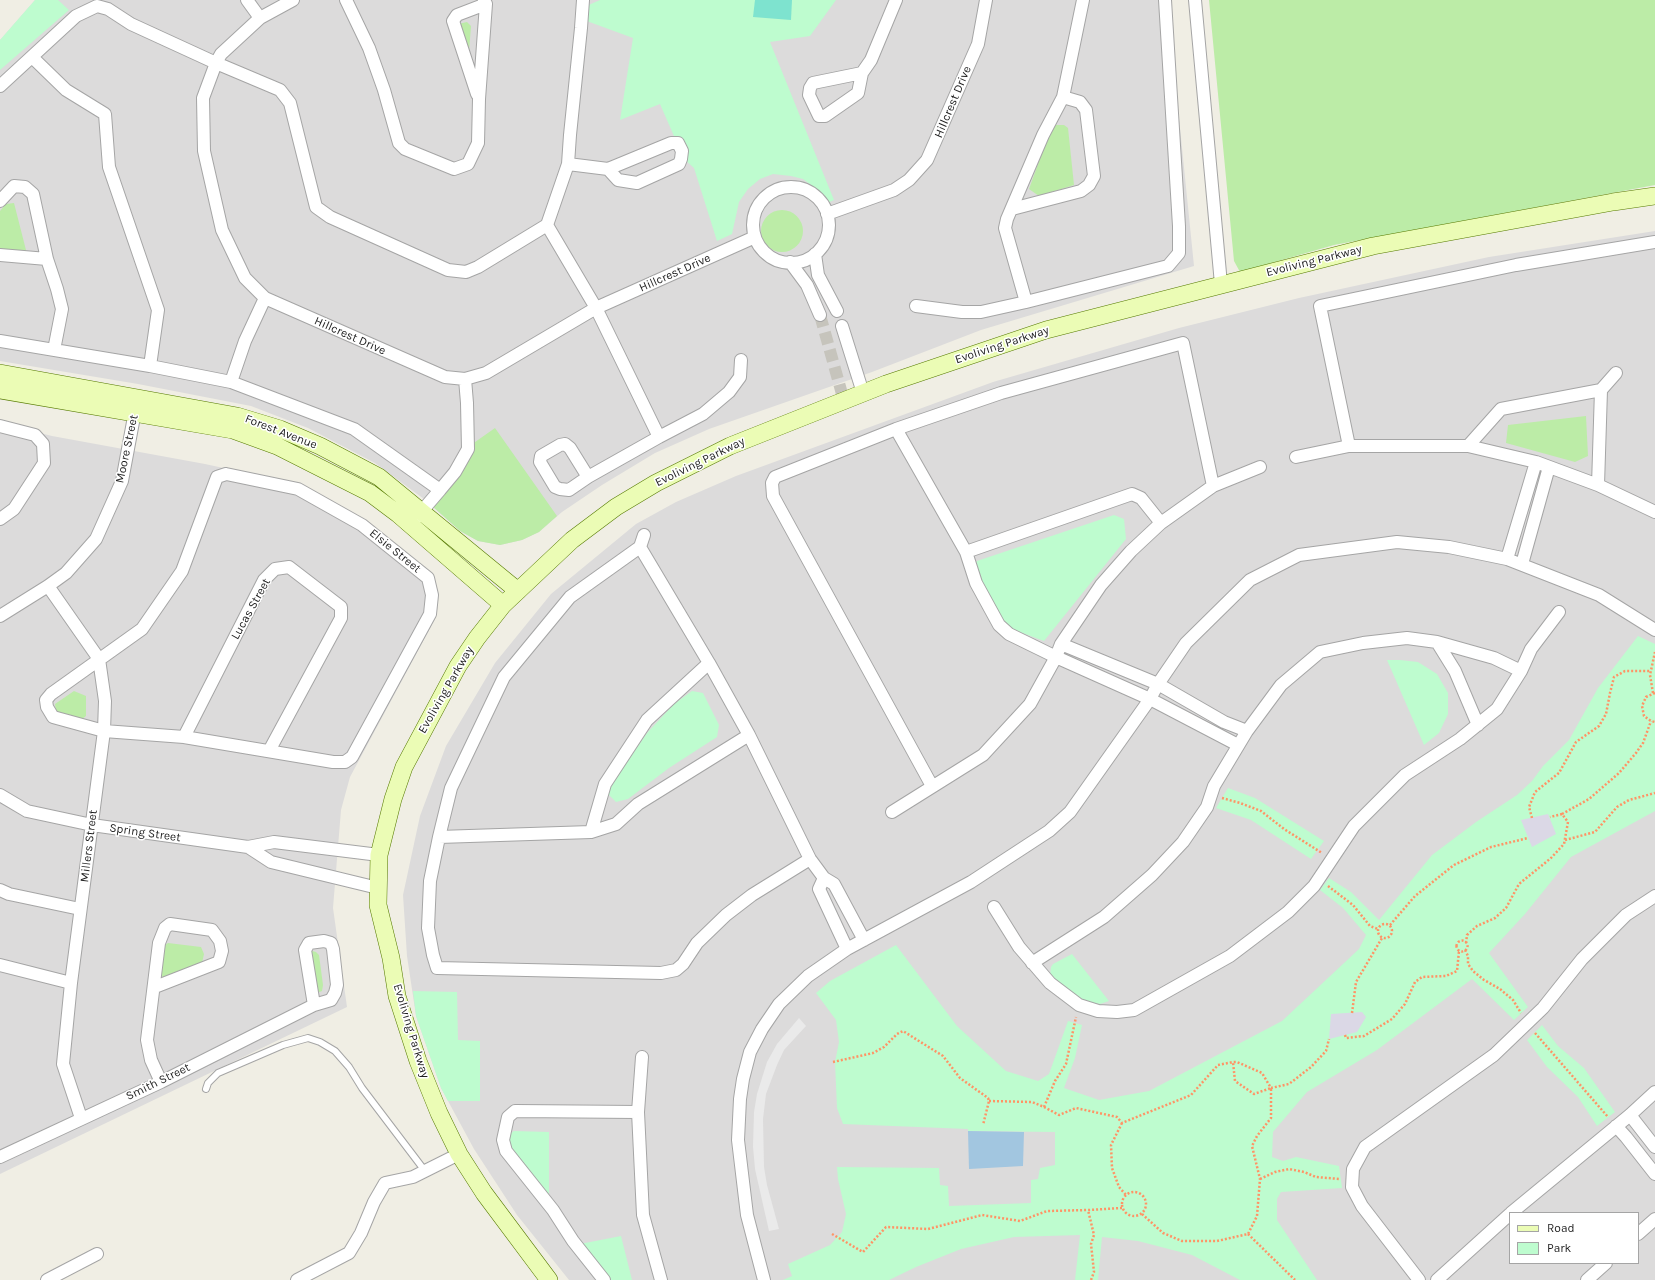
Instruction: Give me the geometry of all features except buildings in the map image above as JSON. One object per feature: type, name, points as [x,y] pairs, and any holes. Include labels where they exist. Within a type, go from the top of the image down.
[{"type":"street","points":[[247,0],[260,18]]},
{"type":"street","name":"Hillcrest Drive","points":[[293,0],[260,18],[221,54],[216,63],[203,98],[204,151],[222,230],[245,278],[265,298],[445,377],[465,379],[486,373],[596,308],[755,237]]},
{"type":"street","points":[[346,0],[369,48],[384,90],[399,143],[405,149],[454,169],[468,164],[478,143],[485,2],[457,15],[453,20],[479,99]]},
{"type":"street","points":[[0,86],[76,16],[97,6],[108,9],[131,24],[216,63],[280,90],[290,103],[316,207],[330,217],[448,270],[466,272],[478,267],[547,225],[568,164],[583,0]]},
{"type":"street","points":[[862,72],[813,83],[810,88],[809,95],[819,116],[825,116],[858,93],[862,72],[871,60],[896,0]]},
{"type":"street","name":"Hillcrest Drive","points":[[827,214],[894,190],[910,180],[927,160],[978,44],[986,0]]},
{"type":"street","points":[[1026,302],[1005,228],[1006,219],[1012,209],[1043,135],[1063,97],[1083,0]]},
{"type":"street","points":[[916,306],[962,312],[981,312],[1168,266],[1179,253],[1179,226],[1165,0]]},
{"type":"street","points":[[1195,0],[1221,284]]},
{"type":"street","points":[[32,57],[66,90],[104,114],[109,167],[158,310],[150,366]]},
{"type":"street","points":[[1012,209],[1081,191],[1089,186],[1094,176],[1086,110],[1080,102],[1063,97]]},
{"type":"street","points":[[568,164],[608,169],[670,143],[678,143],[682,151],[679,164],[637,183],[618,180],[608,169]]},
{"type":"street","points":[[0,201],[14,186],[25,187],[33,194],[47,260],[62,309],[54,350]]},
{"type":"street","points":[[784,187],[802,188],[811,192],[824,206],[827,214],[829,223],[827,236],[821,247],[815,254],[799,261],[790,262],[772,258],[765,252],[755,237],[753,219],[758,206],[766,195],[784,187]]},
{"type":"street","name":"Evoliving Parkway","points":[[549,1280],[484,1193],[459,1154],[439,1113],[418,1061],[397,996],[391,958],[378,905],[379,855],[392,799],[404,767],[458,666],[477,638],[503,605],[572,540],[610,511],[656,483],[730,446],[863,393],[1046,330],[1373,246],[1613,202],[1655,196]]},
{"type":"street","points":[[547,225],[596,308],[658,437]]},
{"type":"street","points":[[1349,446],[1320,306],[1516,265],[1655,242]]},
{"type":"street","points":[[815,254],[818,275],[837,311]]},
{"type":"street","points":[[0,255],[47,260]]},
{"type":"street","points":[[790,262],[807,285],[820,315]]},
{"type":"street","points":[[231,382],[245,341],[265,298]]},
{"type":"street","points":[[842,326],[863,393]]},
{"type":"street","points":[[0,341],[150,366],[231,382],[354,429],[440,490]]},
{"type":"street","points":[[932,786],[773,496],[772,483],[775,477],[896,430],[1002,393],[1183,343],[1213,486]]},
{"type":"street","points":[[588,477],[658,437],[703,414],[729,392],[740,377],[741,360]]},
{"type":"street","points":[[1468,446],[1501,409],[1601,390],[1616,373]]},
{"type":"street","name":"Forest Avenue","points":[[0,374],[136,405],[233,430],[277,446],[370,492],[503,605]]},
{"type":"street","points":[[410,525],[455,472],[468,449],[465,379]]},
{"type":"street","name":"Forest Avenue","points":[[0,390],[238,416],[280,429],[320,446],[379,477],[518,591]]},
{"type":"street","points":[[1598,485],[1601,390]]},
{"type":"street","name":"Moore Street","points":[[0,616],[66,573],[96,539],[122,481],[136,405]]},
{"type":"street","points":[[0,426],[35,435],[43,444],[44,463],[14,509],[0,519]]},
{"type":"street","points":[[896,430],[966,552],[976,583],[999,625],[1009,634],[1056,657],[1150,699],[1238,745]]},
{"type":"street","points":[[1296,457],[1349,446],[1468,446],[1549,466],[1598,485],[1655,512]]},
{"type":"street","points":[[1507,559],[1536,462]]},
{"type":"street","points":[[1522,564],[1549,466]]},
{"type":"street","points":[[892,812],[984,755],[1030,704],[1056,657],[1061,644],[1101,585],[1131,551],[1161,523],[1213,486],[1260,467]]},
{"type":"street","name":"Elsie Street","points":[[226,474],[298,489],[362,525],[428,578],[432,595],[430,614],[352,756],[345,762],[334,762],[184,737],[104,731],[53,717],[47,707],[46,700],[51,694],[99,659],[142,629],[182,571],[217,477],[226,474]]},
{"type":"street","points":[[966,552],[1132,494],[1141,498],[1161,523]]},
{"type":"street","points":[[644,535],[640,547],[570,597],[504,677],[451,788],[439,837],[430,881],[428,928],[437,968],[661,973],[676,970],[684,964],[697,943],[726,915],[752,895],[810,859]]},
{"type":"street","points":[[764,1280],[747,1214],[740,1166],[738,1140],[740,1099],[742,1079],[750,1052],[779,1004],[808,976],[847,949],[971,882],[1049,831],[1070,812],[1150,699],[1158,684],[1186,643],[1250,580],[1299,555],[1397,542],[1449,547],[1507,559],[1599,595],[1655,630]]},
{"type":"street","points":[[640,547],[709,663],[749,735],[810,859],[824,878],[834,884],[864,940]]},
{"type":"street","name":"Lucas Street","points":[[184,737],[264,580],[275,569],[289,567],[341,607],[341,618],[269,751]]},
{"type":"street","name":"Millers Street","points":[[48,586],[99,659],[105,701],[104,731],[70,983],[63,1064],[81,1118]]},
{"type":"street","points":[[994,907],[1019,947],[1050,983],[1079,1005],[1098,1011],[1117,1012],[1134,1010],[1230,956],[1288,912],[1319,880],[1354,826],[1405,775],[1460,739],[1478,726],[1497,709],[1521,671],[1531,649],[1559,612]]},
{"type":"street","points":[[1032,962],[1104,917],[1152,875],[1183,842],[1207,807],[1214,786],[1247,731],[1281,686],[1320,652],[1364,643],[1407,638],[1437,642],[1494,658],[1521,671]]},
{"type":"street","points":[[1437,642],[1456,671],[1478,726]]},
{"type":"street","points":[[1061,644],[1158,684],[1224,722],[1247,731]]},
{"type":"street","points":[[591,832],[604,784],[648,720],[709,663]]},
{"type":"street","points":[[439,837],[591,832],[616,824],[638,804],[749,735]]},
{"type":"street","name":"Spring Street","points":[[0,795],[28,811],[92,826],[248,847],[274,842],[379,855]]},
{"type":"street","name":"Spring Street","points":[[248,847],[270,862],[378,888]]},
{"type":"street","points":[[824,878],[819,889],[847,949]]},
{"type":"street","points":[[0,890],[8,894],[80,909]]},
{"type":"street","points":[[1419,1280],[1362,1206],[1352,1187],[1353,1169],[1365,1147],[1494,1055],[1543,1008],[1582,959],[1626,915],[1655,896]]},
{"type":"street","points":[[154,987],[219,962],[222,950],[220,941],[212,930],[170,924],[165,928],[159,943],[147,1040],[151,1060],[161,1082]]},
{"type":"street","name":"Smith Street","points":[[0,1157],[161,1082],[314,1005],[331,1000],[337,985],[333,949],[331,943],[324,941],[309,943],[306,950],[314,1005]]},
{"type":"street","points":[[0,965],[70,983]]},
{"type":"street","points":[[642,1057],[638,1112],[643,1215],[661,1280]]},
{"type":"street","points":[[1511,1212],[1630,1115],[1655,1092]]},
{"type":"street","points":[[604,1280],[573,1241],[553,1210],[506,1151],[502,1140],[508,1117],[514,1110],[638,1112]]},
{"type":"street","points":[[1630,1115],[1655,1147]]},
{"type":"street","points":[[1616,1126],[1655,1174]]},
{"type":"street","points":[[297,1280],[349,1253],[361,1233],[374,1202],[385,1183],[413,1177],[459,1154]]},
{"type":"street","points":[[1437,1280],[1509,1214]]},
{"type":"street","points":[[1639,1233],[1655,1219]]},
{"type":"street","points":[[47,1280],[97,1254]]},
{"type":"street","points":[[1587,1280],[1605,1264]]},
{"type":"lane","points":[[206,1089],[208,1083],[218,1073],[282,1045],[308,1038],[320,1042],[335,1051],[349,1067],[382,1116],[425,1171]]},
{"type":"path","points":[[1655,652],[1651,671],[1654,693],[1646,697],[1642,706],[1644,716],[1655,722]]},
{"type":"path","points":[[1532,818],[1529,807],[1534,792],[1559,772],[1576,742],[1599,726],[1606,714],[1614,677],[1625,671],[1651,671]]},
{"type":"path","points":[[1550,817],[1562,814],[1589,799],[1619,773],[1643,743],[1651,721]]},
{"type":"path","points":[[1565,840],[1595,832],[1617,807],[1629,800],[1655,793]]},
{"type":"path","points":[[1211,795],[1240,803],[1261,812],[1284,829],[1332,860]]},
{"type":"path","points":[[1562,814],[1568,822],[1564,844],[1552,858],[1518,884],[1506,908],[1495,918],[1477,926],[1467,935],[1467,948],[1465,950],[1468,956],[1468,964],[1473,971],[1484,980],[1500,989],[1513,1000],[1528,1023],[1616,1126]]},
{"type":"path","points":[[1390,925],[1415,896],[1454,865],[1491,847],[1528,838]]},
{"type":"path","points":[[1319,880],[1353,905],[1370,926],[1378,929]]},
{"type":"path","points":[[1378,929],[1383,924],[1390,925]]},
{"type":"path","points":[[1378,929],[1378,934],[1382,938],[1389,938],[1392,934],[1390,925]]},
{"type":"path","points":[[1352,1012],[1356,982],[1382,938]]},
{"type":"path","points":[[1460,951],[1456,947],[1457,943],[1461,940],[1466,943]]},
{"type":"path","points":[[1460,951],[1465,950]]},
{"type":"path","points":[[1345,1035],[1346,1038],[1364,1036],[1392,1019],[1405,1004],[1415,982],[1422,977],[1446,976],[1457,971],[1460,951]]},
{"type":"path","points":[[1044,1107],[1055,1081],[1066,1064],[1079,1005]]},
{"type":"path","points":[[833,1062],[873,1053],[884,1047],[897,1034],[903,1031],[943,1056],[960,1078],[988,1098],[989,1101],[983,1125]]},
{"type":"path","points":[[1233,1062],[1235,1081],[1254,1094],[1289,1084],[1311,1067],[1326,1050],[1329,1039]]},
{"type":"path","points":[[1126,1195],[1119,1187],[1112,1168],[1111,1153],[1111,1146],[1122,1123],[1191,1095],[1218,1065],[1237,1062],[1262,1073],[1271,1088],[1271,1118],[1257,1136],[1252,1146],[1260,1178],[1257,1216],[1248,1234],[1218,1242],[1182,1241],[1163,1233],[1142,1214]]},
{"type":"path","points":[[989,1101],[1032,1102],[1059,1115],[1076,1108],[1117,1117],[1122,1123]]},
{"type":"path","points":[[1260,1178],[1275,1172],[1289,1169],[1304,1172],[1316,1177],[1352,1180]]},
{"type":"path","points":[[1137,1192],[1144,1196],[1146,1204],[1142,1214],[1132,1216],[1125,1213],[1122,1208],[1122,1202],[1126,1195],[1137,1192]]},
{"type":"path","points":[[832,1234],[863,1252],[886,1227],[928,1229],[982,1215],[1020,1221],[1047,1211],[1122,1208]]},
{"type":"path","points":[[1088,1210],[1094,1235],[1091,1244],[1094,1272],[1091,1280]]},
{"type":"path","points":[[1248,1234],[1295,1280]]},
{"type":"shaded area","points":[[35,0],[1167,0],[1194,266],[981,330],[872,372],[709,429],[655,453],[602,485],[562,512],[539,532],[522,540],[500,545],[478,541],[460,531],[424,499],[375,463],[308,428],[251,406],[138,384],[0,361],[0,40]]},
{"type":"shaded area","points":[[755,0],[792,0],[791,20],[753,17]]},
{"type":"shaded area","points":[[1655,231],[1655,1280],[569,1280],[517,1215],[474,1149],[441,1088],[416,1016],[407,956],[403,895],[420,816],[446,746],[495,663],[551,594],[636,524],[676,502],[736,476],[993,382],[1179,328],[1299,298],[1489,257]]},
{"type":"shaded area","points":[[0,423],[52,436],[205,464],[283,481],[319,496],[435,588],[438,599],[437,612],[434,621],[350,777],[341,810],[333,908],[347,1007],[0,1174]]},
{"type":"shaded area","points":[[1548,814],[1556,834],[1532,847],[1521,820]]},
{"type":"shaded area","points":[[1362,1012],[1366,1017],[1357,1032],[1329,1039],[1331,1014]]},
{"type":"shaded area","points":[[799,1018],[806,1026],[784,1050],[766,1094],[763,1119],[764,1167],[767,1185],[779,1229],[769,1231],[755,1169],[753,1147],[754,1112],[757,1094],[767,1062],[777,1044]]},
{"type":"shaded area","points":[[968,1131],[1024,1132],[1023,1166],[969,1169]]},
{"type":"green space","points":[[35,0],[58,0],[69,10],[0,70],[0,40]]},
{"type":"green space","points":[[600,0],[836,0],[810,36],[770,42],[834,200],[825,204],[815,188],[803,179],[773,174],[760,179],[748,189],[739,202],[732,234],[717,241],[694,168],[684,159],[660,104],[620,120],[633,38],[584,20],[582,8]]},
{"type":"green space","points":[[1209,0],[1655,0],[1655,185],[1334,245],[1240,272],[1234,261]]},
{"type":"green space","points":[[467,22],[471,26],[468,65],[458,24]]},
{"type":"green space","points":[[1052,125],[1064,125],[1068,128],[1074,185],[1039,196],[1029,189]]},
{"type":"green space","points":[[14,203],[27,254],[0,250],[0,211],[6,204]]},
{"type":"green space","points":[[778,210],[786,210],[797,216],[803,227],[803,235],[797,246],[786,252],[778,252],[767,246],[761,235],[761,227],[767,216]]},
{"type":"green space","points":[[1586,416],[1588,456],[1575,462],[1506,443],[1508,425]]},
{"type":"green space","points":[[495,428],[557,516],[539,532],[522,540],[500,545],[478,541],[460,531],[432,506],[468,447]]},
{"type":"green space","points":[[1114,515],[1124,519],[1126,539],[1044,641],[1001,625],[973,566],[977,561]]},
{"type":"green space","points":[[1638,636],[1655,644],[1655,811],[1571,857],[1525,914],[1489,953],[1528,1007],[1514,1020],[1472,979],[1377,1050],[1307,1092],[1273,1132],[1272,1157],[1283,1161],[1296,1157],[1339,1166],[1342,1188],[1281,1192],[1277,1199],[1277,1220],[1317,1280],[1240,1280],[1192,1255],[1138,1241],[1102,1237],[1098,1280],[1075,1280],[1080,1235],[1014,1237],[961,1249],[916,1267],[889,1280],[783,1280],[792,1276],[788,1264],[830,1245],[842,1232],[846,1214],[838,1179],[837,1167],[939,1168],[940,1185],[948,1186],[949,1206],[1031,1203],[1031,1180],[1038,1179],[1040,1168],[1055,1165],[1055,1132],[968,1131],[968,1129],[843,1124],[837,1108],[835,1062],[839,1042],[836,1020],[816,993],[830,981],[896,945],[957,1026],[1006,1071],[1038,1081],[1049,1074],[1068,1021],[1082,1025],[1075,1058],[1064,1088],[1099,1100],[1149,1091],[1282,1021],[1359,949],[1366,935],[1343,908],[1320,890],[1329,878],[1351,892],[1379,920],[1432,855],[1476,822],[1517,795],[1532,781],[1543,766],[1569,740],[1598,688]]},
{"type":"green space","points":[[1387,660],[1418,662],[1437,674],[1448,693],[1448,714],[1439,733],[1424,745]]},
{"type":"green space","points":[[74,691],[86,696],[86,716],[78,722],[56,712],[55,704]]},
{"type":"green space","points":[[692,691],[703,693],[719,725],[717,737],[669,768],[628,799],[616,802],[608,794],[611,785],[647,733],[674,704]]},
{"type":"green space","points":[[1228,788],[1255,798],[1324,841],[1311,859],[1251,820],[1216,808]]},
{"type":"green space","points":[[168,943],[201,947],[204,954],[202,963],[165,978],[158,974],[161,948]]},
{"type":"green space","points":[[312,951],[319,955],[323,985],[322,991],[317,993],[309,955]]},
{"type":"green space","points":[[1072,954],[1109,1001],[1100,1004],[1088,1002],[1078,997],[1050,976],[1051,967],[1053,964]]},
{"type":"green space","points":[[413,991],[457,992],[458,1040],[480,1041],[480,1101],[448,1101],[441,1088],[416,1016]]},
{"type":"green space","points":[[1542,1025],[1558,1046],[1584,1068],[1615,1112],[1597,1126],[1578,1097],[1547,1067],[1527,1040]]},
{"type":"green space","points":[[514,1131],[549,1132],[549,1208],[509,1150],[508,1135]]},
{"type":"green space","points":[[621,1236],[632,1280],[608,1280],[580,1244]]},
{"type":"tunnel","points":[[820,315],[844,401]]}]
